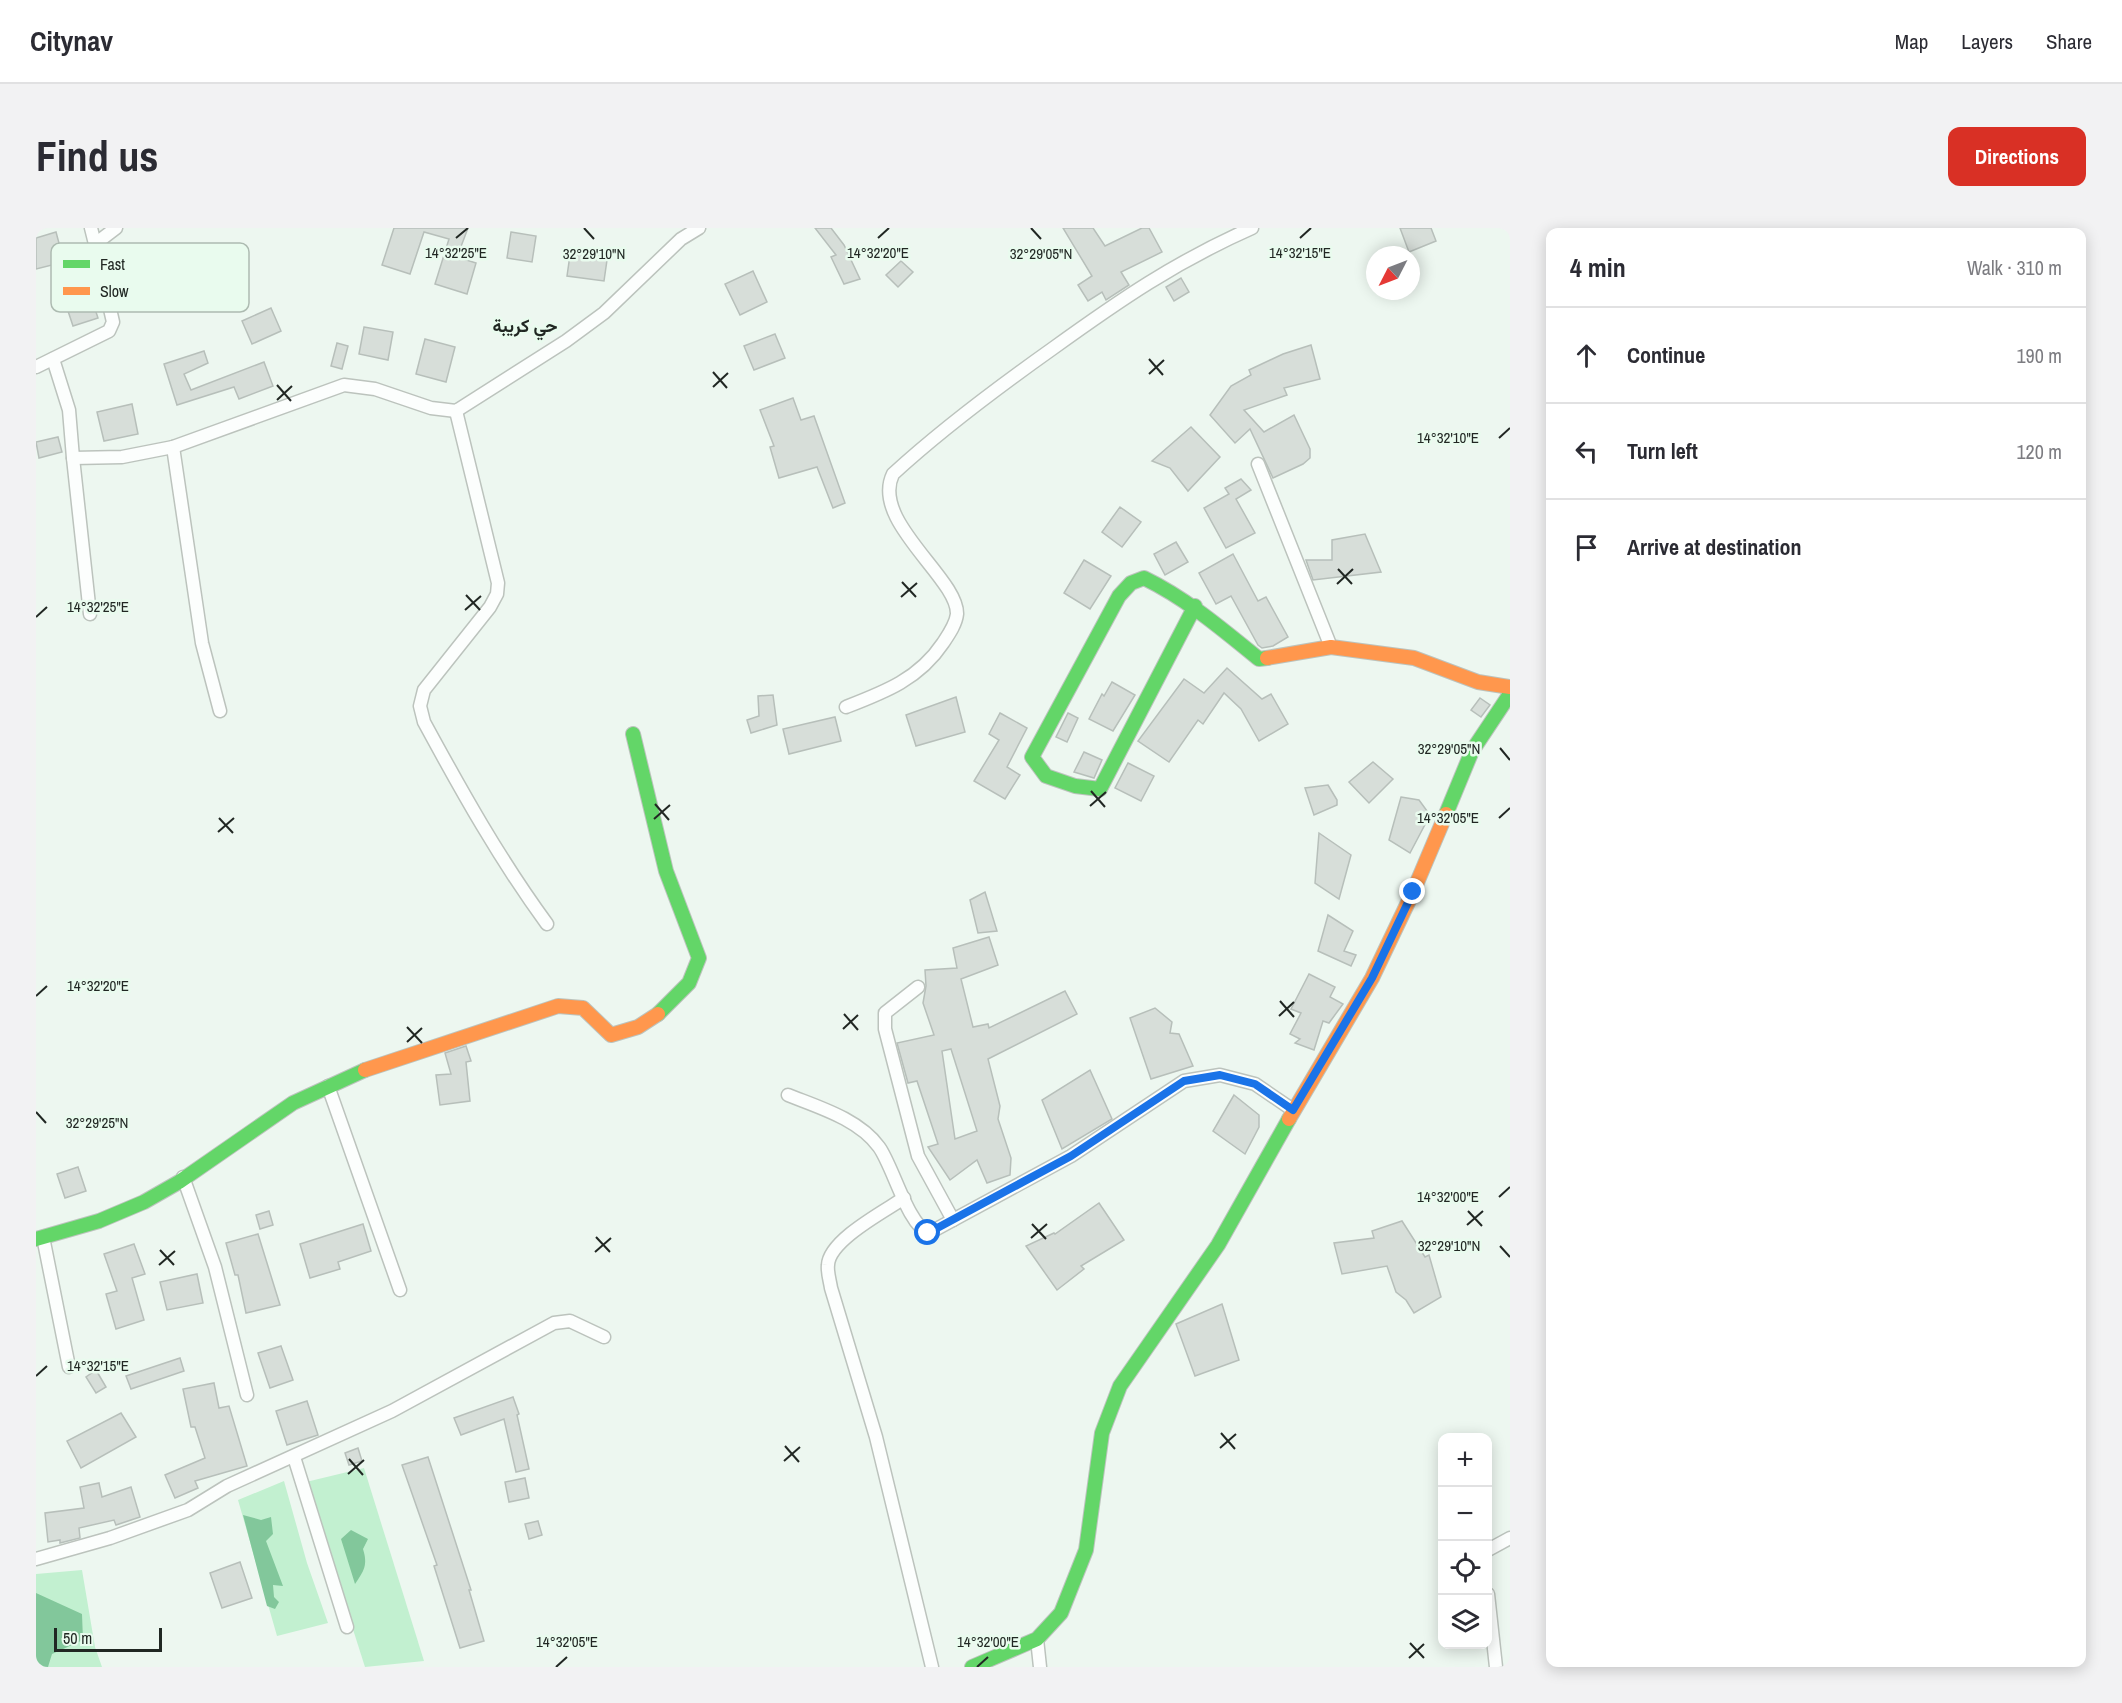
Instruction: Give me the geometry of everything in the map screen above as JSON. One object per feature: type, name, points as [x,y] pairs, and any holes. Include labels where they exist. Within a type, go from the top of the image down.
[{"type":"street","points":[[91,228],[95,243]]},
{"type":"street","points":[[96,243],[116,228]]},
{"type":"street","points":[[73,458],[122,457],[173,447],[344,385],[375,389],[431,408],[456,411],[566,341],[604,313],[681,239],[699,228]]},
{"type":"street","points":[[846,707],[896,688],[922,669],[952,630],[957,615],[955,602],[918,553],[892,507],[888,493],[893,474],[1003,384],[1134,290],[1200,250],[1252,228]]},
{"type":"street","points":[[36,367],[100,338],[109,331],[113,322],[111,312]]},
{"type":"street","points":[[53,360],[69,410],[90,614]]},
{"type":"street","points":[[456,411],[498,582],[490,607],[424,690],[420,706],[424,722],[477,819],[509,872],[547,924]]},
{"type":"street","points":[[173,447],[202,642],[220,711]]},
{"type":"street","points":[[1258,464],[1331,647]]},
{"type":"street","points":[[1195,606],[1100,789],[1075,786],[1046,776],[1032,757],[1119,596],[1131,583],[1144,578],[1166,588],[1195,606],[1259,659],[1331,647],[1414,658],[1478,682],[1510,687]]},
{"type":"street","points":[[972,1667],[1017,1646],[1037,1640],[1061,1613],[1086,1550],[1102,1433],[1120,1386],[1218,1245],[1293,1110],[1372,978],[1413,892],[1472,751],[1510,694]]},
{"type":"street","points":[[69,1367],[39,1238],[117,1215],[160,1193],[280,1110],[372,1067],[558,1006],[572,1004],[583,1007],[612,1035],[620,1034],[656,1016],[692,981],[699,970],[699,958],[666,872],[633,734]]},
{"type":"street","points":[[918,987],[885,1013],[885,1029],[918,1156],[953,1220]]},
{"type":"street","points":[[788,1095],[827,1111],[863,1130],[879,1146],[922,1231],[937,1231],[1071,1156],[1184,1081],[1220,1075],[1255,1084],[1293,1110]]},
{"type":"street","points":[[328,1086],[400,1290]]},
{"type":"street","points":[[183,1177],[215,1268],[247,1395]]},
{"type":"street","points":[[904,1198],[849,1235],[833,1251],[828,1264],[831,1288],[876,1437],[932,1667]]},
{"type":"street","points":[[36,1559],[110,1538],[188,1510],[227,1486],[392,1411],[554,1323],[570,1321],[604,1337]]},
{"type":"street","points":[[294,1457],[347,1627]]},
{"type":"street","points":[[1492,1548],[1510,1538]]},
{"type":"street","points":[[1488,1595],[1496,1667]]},
{"type":"street","points":[[1037,1640],[1040,1667]]},
{"type":"shaded area","points":[[364,1468],[424,1661],[365,1667],[306,1482]]},
{"type":"shaded area","points":[[284,1481],[307,1563],[328,1623],[277,1636],[238,1500]]},
{"type":"shaded area","points":[[243,1515],[261,1520],[271,1517],[273,1534],[266,1541],[283,1586],[273,1585],[274,1597],[279,1602],[275,1609],[267,1606]]},
{"type":"shaded area","points":[[351,1530],[368,1539],[363,1549],[364,1568],[355,1584],[341,1539]]},
{"type":"shaded area","points":[[82,1570],[95,1647],[102,1667],[36,1667],[36,1574]]},
{"type":"shaded area","points":[[36,1593],[82,1614],[83,1640],[52,1654],[48,1667],[36,1667]]},
{"type":"building","points":[[394,228],[468,228],[457,257],[476,263],[467,294],[435,284],[449,239],[424,232],[410,274],[382,265]]},
{"type":"building","points":[[815,228],[831,228],[844,245],[860,279],[844,284],[831,257],[836,255]]},
{"type":"building","points":[[1063,228],[1093,228],[1105,246],[1142,228],[1149,228],[1162,252],[1121,272],[1129,285],[1106,300],[1102,292],[1088,301],[1078,285],[1092,276]]},
{"type":"building","points":[[1400,228],[1431,228],[1436,241],[1420,248],[1407,246]]},
{"type":"building","points":[[56,232],[59,243],[51,243],[51,265],[36,269],[36,238]]},
{"type":"building","points":[[511,232],[536,236],[532,262],[507,258]]},
{"type":"building","points":[[571,248],[608,253],[604,281],[567,276]]},
{"type":"building","points":[[901,261],[913,272],[898,287],[886,275]]},
{"type":"building","points":[[753,271],[767,302],[740,315],[725,284]]},
{"type":"building","points":[[1181,278],[1189,292],[1174,301],[1166,287]]},
{"type":"building","points":[[271,308],[281,331],[252,344],[242,321]]},
{"type":"building","points":[[68,312],[96,312],[98,318],[73,326]]},
{"type":"building","points":[[364,327],[393,332],[388,360],[359,354]]},
{"type":"building","points":[[775,334],[785,358],[754,370],[744,346]]},
{"type":"building","points":[[425,339],[455,347],[446,382],[416,374]]},
{"type":"building","points":[[337,343],[348,346],[342,369],[331,366]]},
{"type":"building","points":[[1311,345],[1320,379],[1284,388],[1287,395],[1244,410],[1264,432],[1294,415],[1310,449],[1310,458],[1303,464],[1273,478],[1250,429],[1235,443],[1210,415],[1231,386],[1251,375],[1249,370],[1283,354]]},
{"type":"building","points":[[204,351],[208,363],[184,374],[191,390],[264,362],[273,386],[239,399],[234,387],[177,405],[164,364]]},
{"type":"building","points":[[793,398],[801,420],[814,416],[845,503],[833,508],[817,467],[779,478],[770,447],[774,446],[760,410]]},
{"type":"building","points":[[132,404],[138,434],[104,441],[97,412]]},
{"type":"building","points":[[1191,427],[1220,457],[1188,491],[1170,468],[1152,461]]},
{"type":"building","points":[[58,437],[62,452],[39,458],[36,442]]},
{"type":"building","points":[[1241,479],[1251,490],[1236,499],[1255,533],[1226,548],[1204,508],[1229,494],[1225,488]]},
{"type":"building","points":[[1120,507],[1141,522],[1122,547],[1102,532]]},
{"type":"building","points":[[1365,534],[1381,572],[1313,580],[1306,560],[1332,560],[1332,540]]},
{"type":"building","points":[[1176,542],[1188,562],[1165,575],[1154,554]]},
{"type":"building","points":[[1233,554],[1258,601],[1266,597],[1288,637],[1273,646],[1262,648],[1258,645],[1231,596],[1216,604],[1199,573]]},
{"type":"building","points":[[1084,560],[1111,576],[1090,609],[1064,593]]},
{"type":"building","points":[[1227,668],[1262,699],[1271,694],[1288,724],[1259,741],[1241,709],[1224,693],[1203,724],[1198,720],[1169,762],[1138,741],[1184,679],[1204,693]]},
{"type":"building","points":[[1112,682],[1135,695],[1113,731],[1089,719],[1102,694],[1104,696]]},
{"type":"building","points":[[773,695],[777,725],[751,733],[747,720],[759,716],[758,696]]},
{"type":"building","points":[[956,697],[965,732],[916,746],[906,715]]},
{"type":"building","points":[[1480,698],[1490,705],[1481,717],[1471,710]]},
{"type":"building","points":[[1000,713],[1027,728],[1007,767],[1020,775],[1005,799],[974,781],[999,740],[989,734]]},
{"type":"building","points":[[1068,713],[1078,718],[1067,742],[1056,737]]},
{"type":"building","points":[[835,717],[841,741],[789,754],[783,729]]},
{"type":"building","points":[[1084,752],[1102,760],[1094,778],[1074,772]]},
{"type":"building","points":[[1373,762],[1393,779],[1369,803],[1349,782]]},
{"type":"building","points":[[1128,763],[1154,776],[1141,801],[1115,788]]},
{"type":"building","points":[[1328,785],[1337,800],[1337,805],[1314,815],[1305,788]]},
{"type":"building","points":[[1401,797],[1419,800],[1430,815],[1410,853],[1389,840]]},
{"type":"building","points":[[1319,833],[1351,855],[1339,899],[1315,883]]},
{"type":"building","points":[[985,892],[997,931],[978,933],[970,900]]},
{"type":"building","points":[[1328,915],[1353,931],[1344,951],[1356,955],[1351,966],[1318,951]]},
{"type":"building","points":[[989,937],[998,965],[961,979],[973,1027],[988,1024],[989,1028],[1065,991],[1077,1014],[988,1059],[1000,1106],[998,1119],[1011,1158],[1010,1175],[987,1183],[977,1160],[950,1180],[928,1147],[938,1144],[917,1081],[908,1083],[897,1043],[934,1035],[923,1003],[926,986],[925,970],[957,968],[953,948]],"holes":[[[951,1049],[977,1131],[955,1139],[942,1051]]]},
{"type":"building","points":[[1309,974],[1335,987],[1330,997],[1343,1004],[1329,1023],[1323,1021],[1314,1050],[1295,1043],[1300,1039],[1290,1034],[1301,1013],[1291,1009]]},
{"type":"building","points":[[1155,1008],[1172,1022],[1170,1033],[1179,1034],[1193,1066],[1151,1079],[1130,1018]]},
{"type":"building","points":[[466,1046],[471,1061],[466,1062],[470,1101],[440,1105],[436,1075],[451,1074],[445,1053]]},
{"type":"building","points":[[1090,1070],[1112,1119],[1062,1149],[1042,1100]]},
{"type":"building","points":[[1234,1095],[1259,1115],[1259,1127],[1245,1154],[1213,1131]]},
{"type":"building","points":[[78,1167],[86,1191],[65,1198],[57,1174]]},
{"type":"building","points":[[1099,1203],[1124,1240],[1081,1266],[1084,1269],[1057,1290],[1026,1246],[1055,1234]]},
{"type":"building","points":[[269,1211],[273,1225],[260,1229],[256,1215]]},
{"type":"building","points":[[1402,1221],[1425,1257],[1429,1255],[1441,1297],[1414,1313],[1406,1300],[1396,1292],[1387,1266],[1342,1274],[1334,1243],[1374,1238],[1372,1231]]},
{"type":"building","points":[[363,1224],[371,1251],[338,1262],[340,1269],[310,1278],[300,1244]]},
{"type":"building","points":[[258,1234],[280,1305],[246,1313],[238,1275],[235,1275],[226,1243]]},
{"type":"building","points":[[134,1244],[145,1274],[132,1278],[144,1320],[116,1329],[106,1294],[117,1291],[104,1254]]},
{"type":"building","points":[[197,1274],[203,1303],[167,1310],[160,1282]]},
{"type":"building","points":[[1222,1304],[1239,1360],[1195,1376],[1176,1324]]},
{"type":"building","points":[[281,1346],[293,1380],[270,1388],[258,1353]]},
{"type":"building","points":[[180,1358],[184,1371],[131,1389],[126,1376]]},
{"type":"building","points":[[96,1370],[106,1387],[96,1393],[86,1377]]},
{"type":"building","points":[[214,1383],[219,1408],[229,1406],[247,1466],[195,1481],[198,1488],[175,1498],[165,1475],[205,1458],[195,1427],[191,1427],[183,1389]]},
{"type":"building","points":[[513,1397],[519,1414],[517,1415],[529,1469],[516,1472],[504,1419],[461,1435],[454,1418]]},
{"type":"building","points":[[307,1401],[318,1435],[287,1445],[276,1411]]},
{"type":"building","points":[[121,1413],[136,1437],[81,1468],[67,1441]]},
{"type":"building","points":[[358,1448],[362,1461],[349,1465],[345,1453]]},
{"type":"building","points":[[428,1457],[471,1590],[469,1590],[484,1641],[460,1648],[434,1566],[437,1565],[402,1465]]},
{"type":"building","points":[[525,1478],[529,1498],[509,1502],[505,1482]]},
{"type":"building","points":[[99,1483],[102,1497],[131,1487],[140,1517],[116,1525],[114,1520],[79,1528],[80,1538],[60,1543],[60,1540],[48,1542],[45,1513],[84,1508],[80,1487]]},
{"type":"building","points":[[538,1521],[542,1535],[529,1539],[525,1524]]},
{"type":"building","points":[[240,1562],[252,1598],[222,1608],[210,1573]]},
{"type":"traffic: fast","points":[[1195,606],[1100,789],[1075,786],[1046,776],[1032,757],[1119,596],[1131,583],[1144,578],[1160,586],[1175,595],[1190,605],[1204,615],[1259,659],[1267,658]]},
{"type":"traffic: fast","points":[[1446,814],[1472,751],[1510,694]]},
{"type":"traffic: fast","points":[[633,734],[666,871],[699,958],[689,983],[658,1014]]},
{"type":"traffic: fast","points":[[36,1239],[99,1221],[144,1202],[179,1182],[293,1103],[365,1070]]},
{"type":"traffic: fast","points":[[972,1667],[1037,1639],[1061,1613],[1086,1550],[1102,1433],[1120,1386],[1218,1245],[1289,1119]]},
{"type":"traffic: slow","points":[[1267,658],[1331,647],[1414,658],[1478,682],[1510,687]]},
{"type":"traffic: slow","points":[[1289,1119],[1372,978],[1413,892],[1446,814]]},
{"type":"traffic: slow","points":[[365,1070],[558,1006],[583,1008],[611,1035],[638,1027],[658,1014]]},
{"type":"district","name":"حي كريبة","points":[[525,326]]},
{"type":"route","points":[[928,1233],[937,1231],[993,1196],[1071,1156],[1184,1081],[1220,1075],[1255,1084],[1293,1110],[1372,978],[1413,892]]}]
